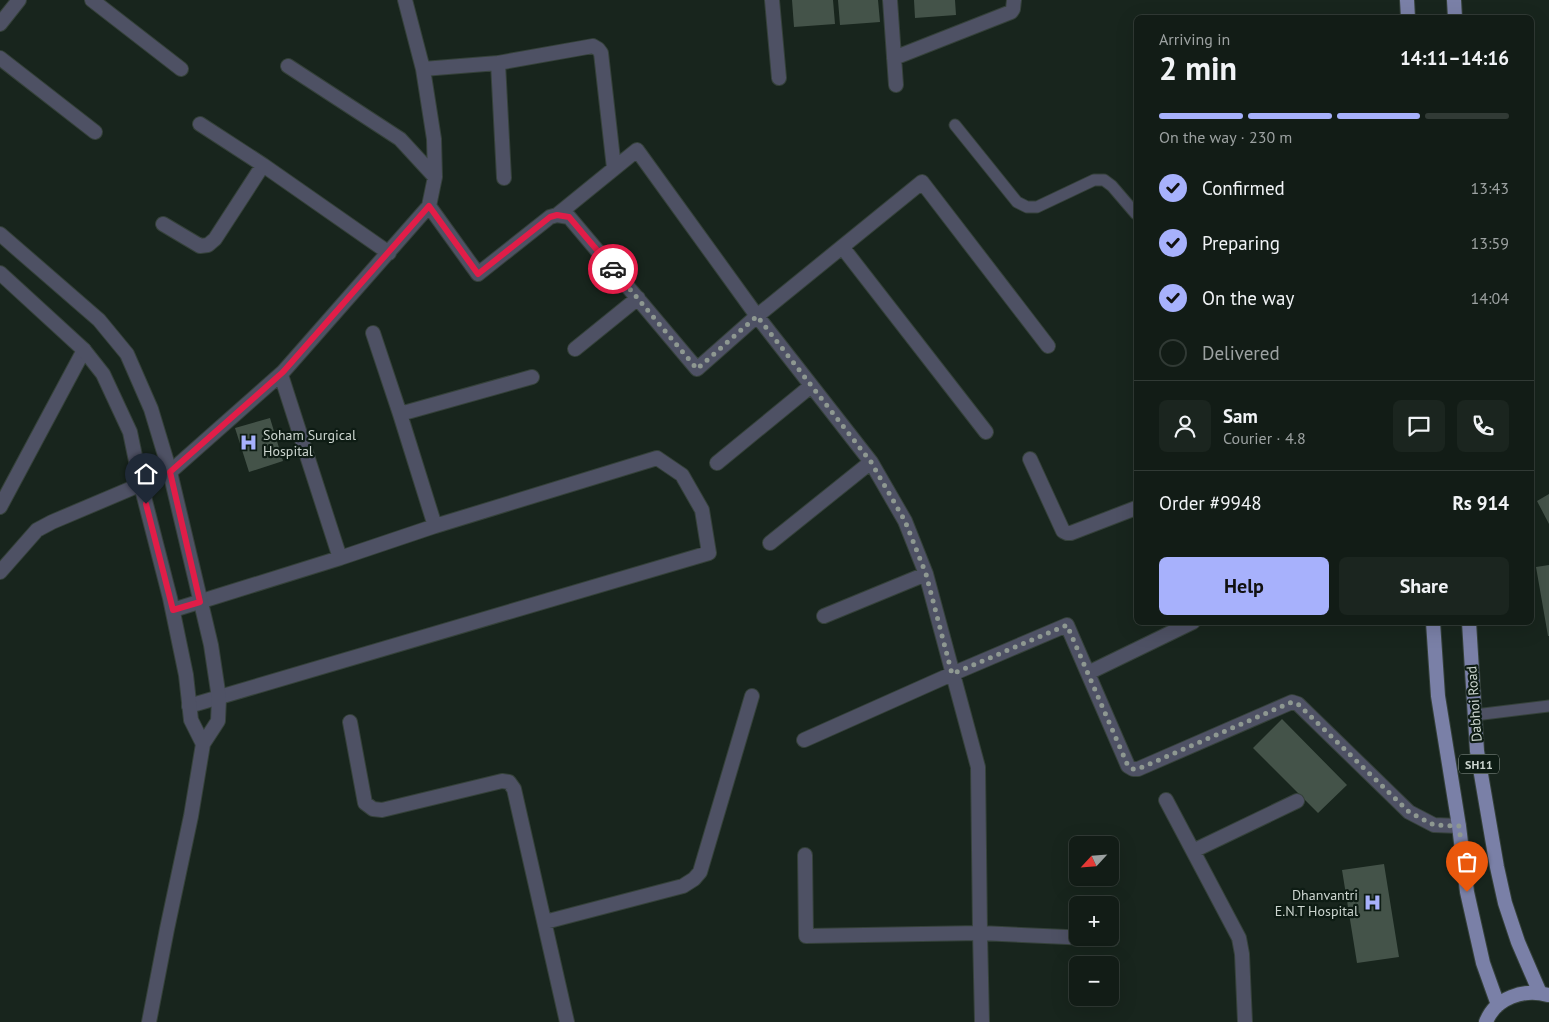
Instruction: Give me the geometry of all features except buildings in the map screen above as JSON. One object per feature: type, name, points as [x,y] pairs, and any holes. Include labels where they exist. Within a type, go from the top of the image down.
[{"type":"main road","points":[[1407,0],[1408,15]]},
{"type":"main road","points":[[1454,0],[1455,15]]},
{"type":"main road","name":"SH11","points":[[1433,625],[1438,696],[1459,826],[1467,892],[1483,963],[1498,1005]]},
{"type":"main road","name":"Dabhoi Road","points":[[1469,625],[1477,751],[1505,903],[1518,942],[1544,994]]},
{"type":"main road","points":[[1486,1022],[1498,1005],[1510,997],[1525,993],[1544,994]]},
{"type":"street","points":[[0,24],[19,0]]},
{"type":"street","points":[[92,0],[181,69]]},
{"type":"street","points":[[0,572],[37,530],[170,472],[280,375],[429,206],[435,177],[434,139],[423,68],[405,0]]},
{"type":"street","points":[[772,0],[779,78]]},
{"type":"street","points":[[890,0],[896,85]]},
{"type":"street","points":[[894,58],[1011,12],[1014,0]]},
{"type":"street","points":[[423,68],[498,63],[593,46],[598,49],[600,54],[614,168]]},
{"type":"street","points":[[0,58],[95,132]]},
{"type":"street","points":[[498,63],[504,178]]},
{"type":"street","points":[[288,66],[400,139],[435,177]]},
{"type":"street","points":[[200,124],[263,165],[389,253]]},
{"type":"street","points":[[429,206],[478,274],[550,217],[557,215],[637,150],[757,316],[871,462],[905,521],[926,574],[978,767],[982,1022]]},
{"type":"street","points":[[163,224],[200,246],[208,245],[215,239],[263,165]]},
{"type":"street","points":[[557,215],[569,217],[697,369],[757,316],[922,182],[1048,346]]},
{"type":"street","points":[[0,234],[99,320],[128,354],[151,409],[170,472],[211,645],[218,698],[218,721],[203,744],[191,816],[149,1022]]},
{"type":"street","points":[[843,248],[986,432]]},
{"type":"street","points":[[2,279],[84,350],[103,374],[130,432],[141,485],[173,610],[186,675],[191,720],[203,744]]},
{"type":"street","points":[[575,349],[638,298]]},
{"type":"street","points":[[373,333],[435,526]]},
{"type":"street","points":[[0,508],[84,350]]},
{"type":"street","points":[[280,375],[340,558]]},
{"type":"street","points":[[400,414],[532,377]]},
{"type":"street","points":[[717,463],[811,386]]},
{"type":"street","points":[[173,610],[435,526],[657,458],[682,475],[702,510],[709,553],[190,706]]},
{"type":"street","points":[[1030,458],[1064,531],[1067,533],[1134,509]]},
{"type":"street","points":[[770,543],[871,462]]},
{"type":"street","points":[[824,616],[926,574]]},
{"type":"street","points":[[804,740],[1067,625],[1128,766],[1133,769],[1138,769],[1295,702],[1409,812],[1434,825],[1459,826]]},
{"type":"street","points":[[1088,673],[1187,625]]},
{"type":"street","points":[[544,922],[683,886],[694,879],[700,872],[752,696]]},
{"type":"street","points":[[350,722],[366,802],[373,810],[382,810],[502,780],[509,782],[514,789],[567,1022]]},
{"type":"street","points":[[1166,800],[1239,938],[1242,954],[1245,1022]]},
{"type":"street","points":[[1193,851],[1297,801]]},
{"type":"street","points":[[805,855],[806,936],[980,933],[1069,937]]},
{"type":"lane","points":[[955,125],[1017,202],[1027,207],[1037,207],[1094,180],[1104,180],[1112,186],[1134,212]]},
{"type":"lane","points":[[1475,715],[1549,706]]},
{"type":"way so far","points":[[613,269],[697,369],[757,316],[871,462],[905,521],[926,574],[952,674],[1067,625],[1128,766],[1133,769],[1138,769],[1295,702],[1409,812],[1434,825],[1459,826],[1467,892]]},
{"type":"place","name":"Soham Surgical Hospital","points":[[249,443]]},
{"type":"place","name":"Dhanvantri E.N.T Hospital","points":[[1372,903]]},
{"type":"route","points":[[146,504],[173,610],[200,602],[170,472],[283,372],[429,206],[478,274],[550,217],[557,215],[569,217],[613,269]]}]
